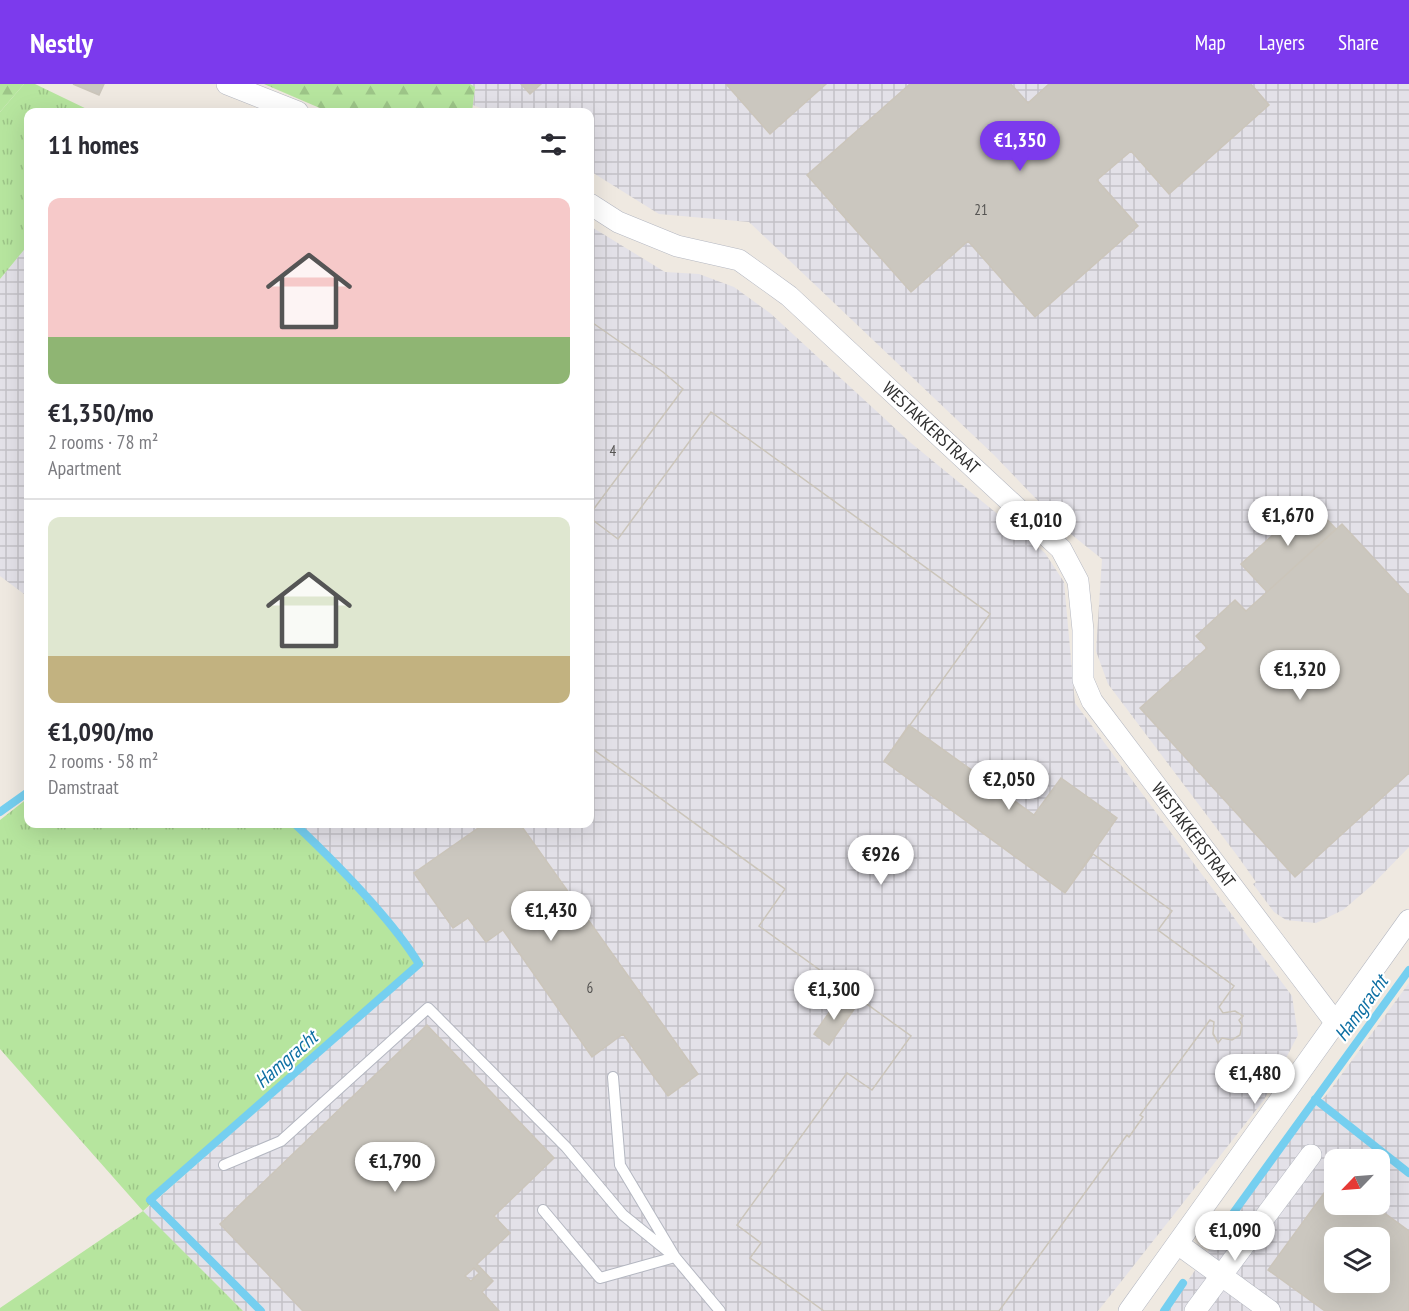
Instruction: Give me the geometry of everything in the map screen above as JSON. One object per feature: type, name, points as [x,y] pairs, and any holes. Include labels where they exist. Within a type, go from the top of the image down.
[{"type":"street","points":[[227,84],[288,108]]},
{"type":"street","name":"WESTAKKERSTRAAT","points":[[594,207],[618,222],[677,246],[739,260],[789,296],[1061,549],[1078,580],[1083,630],[1083,680],[1092,701],[1335,1022]]},
{"type":"street","points":[[1129,1311],[1409,920]]},
{"type":"street","points":[[1195,1311],[1311,1155]]},
{"type":"street","points":[[1178,1244],[1269,1311]]},
{"type":"lane","points":[[224,1165],[281,1141],[428,1008],[566,1147],[623,1215],[675,1257]]},
{"type":"lane","points":[[614,1077],[620,1166],[675,1257],[720,1311]]},
{"type":"lane","points":[[543,1210],[600,1278],[675,1257]]},
{"type":"shaded area","points":[[470,84],[1409,84],[1409,847],[1371,886],[1343,910],[1316,923],[1286,920],[1274,912],[1253,884],[1256,882],[1239,858],[1108,684],[1096,651],[1102,559],[1067,531],[994,455],[749,222],[659,214],[594,173],[594,108],[480,108],[473,105],[475,88]]},
{"type":"shaded area","points":[[594,228],[665,272],[699,274],[734,287],[770,313],[911,443],[1045,553],[1064,582],[1075,703],[1292,996],[1298,1035],[1264,1100],[1098,1311],[243,1311],[143,1212],[424,963],[337,865],[299,828],[594,828]]},
{"type":"shaded area","points":[[24,250],[24,594],[0,576],[0,279]]},
{"type":"shaded area","points":[[1409,983],[1409,1311],[1167,1311],[1286,1138],[1328,1093]]},
{"type":"green space","points":[[0,84],[24,84],[0,112]]},
{"type":"green space","points":[[24,84],[35,84],[85,108],[24,108],[24,250],[0,279],[0,112]]},
{"type":"green space","points":[[264,84],[470,84],[475,87],[472,108],[320,108]]},
{"type":"green space","points":[[24,801],[24,828],[299,828],[337,865],[424,963],[143,1211],[0,1049],[0,820]]},
{"type":"green space","points":[[143,1211],[243,1311],[0,1311],[0,1308]]},
{"type":"building","points":[[73,84],[104,84],[99,95]]},
{"type":"building","points":[[521,84],[541,84],[530,94]]},
{"type":"building","points":[[726,84],[826,84],[770,134]]},
{"type":"building","points":[[910,84],[1011,84],[1028,103],[1049,84],[1251,84],[1269,105],[1169,194],[1131,151],[1097,180],[1138,226],[1035,317],[968,241],[911,292],[807,175]]},
{"type":"building","points":[[594,324],[663,372],[683,389],[594,509]]},
{"type":"building","points":[[594,324],[663,372],[683,389],[594,509]]},
{"type":"building","points":[[711,412],[990,614],[884,761],[1065,893],[1093,854],[1172,911],[1158,930],[1234,986],[1219,1007],[1223,1013],[1235,1011],[1243,1016],[1239,1020],[1242,1025],[1240,1035],[1232,1040],[1222,1038],[1218,1043],[1213,1033],[1214,1022],[1210,1020],[1140,1115],[1143,1117],[1129,1137],[1127,1135],[999,1311],[824,1311],[750,1258],[761,1243],[737,1225],[847,1073],[872,1090],[911,1036],[759,926],[785,889],[594,750],[594,521],[618,539]]},
{"type":"building","points":[[711,412],[990,614],[884,761],[1065,893],[1093,854],[1172,911],[1158,930],[1234,986],[1219,1007],[1223,1013],[1235,1011],[1243,1016],[1239,1020],[1242,1025],[1240,1035],[1232,1040],[1222,1038],[1218,1043],[1213,1034],[1214,1022],[1210,1020],[1140,1115],[1143,1117],[1129,1137],[1127,1135],[999,1311],[824,1311],[750,1258],[761,1243],[737,1225],[847,1073],[872,1090],[911,1036],[759,926],[785,889],[594,750],[594,521],[618,539]]},
{"type":"building","points":[[1310,501],[1336,529],[1267,592],[1241,564]]},
{"type":"building","points":[[1342,524],[1409,596],[1409,773],[1295,877],[1140,708],[1207,648],[1196,636],[1235,600],[1246,611]]},
{"type":"building","points":[[909,725],[1034,815],[1061,778],[1117,818],[1065,893],[884,761]]},
{"type":"building","points":[[478,828],[523,828],[698,1074],[668,1096],[623,1034],[592,1057],[503,930],[486,942],[468,918],[453,928],[414,873]]},
{"type":"building","points":[[840,997],[855,1008],[829,1045],[814,1034]]},
{"type":"building","points":[[427,1025],[554,1158],[494,1216],[510,1233],[477,1264],[493,1281],[482,1292],[499,1311],[303,1311],[220,1224]],"holes":[[[474,1268],[479,1273],[471,1281],[465,1276]]]},
{"type":"building","points":[[1324,1193],[1324,1215],[1387,1215],[1409,1231],[1409,1311],[1325,1311],[1268,1270]]},
{"type":"waterway","name":"Hamgracht","points":[[0,812],[24,795]]},
{"type":"waterway","name":"Hamgracht","points":[[261,1311],[150,1200],[419,964],[378,909],[299,828]]},
{"type":"waterway","name":"Hamgracht","points":[[1213,1241],[1409,970]]},
{"type":"waterway","points":[[1315,1099],[1409,1173]]},
{"type":"waterway","name":"Hamgracht","points":[[1164,1311],[1183,1283]]}]
